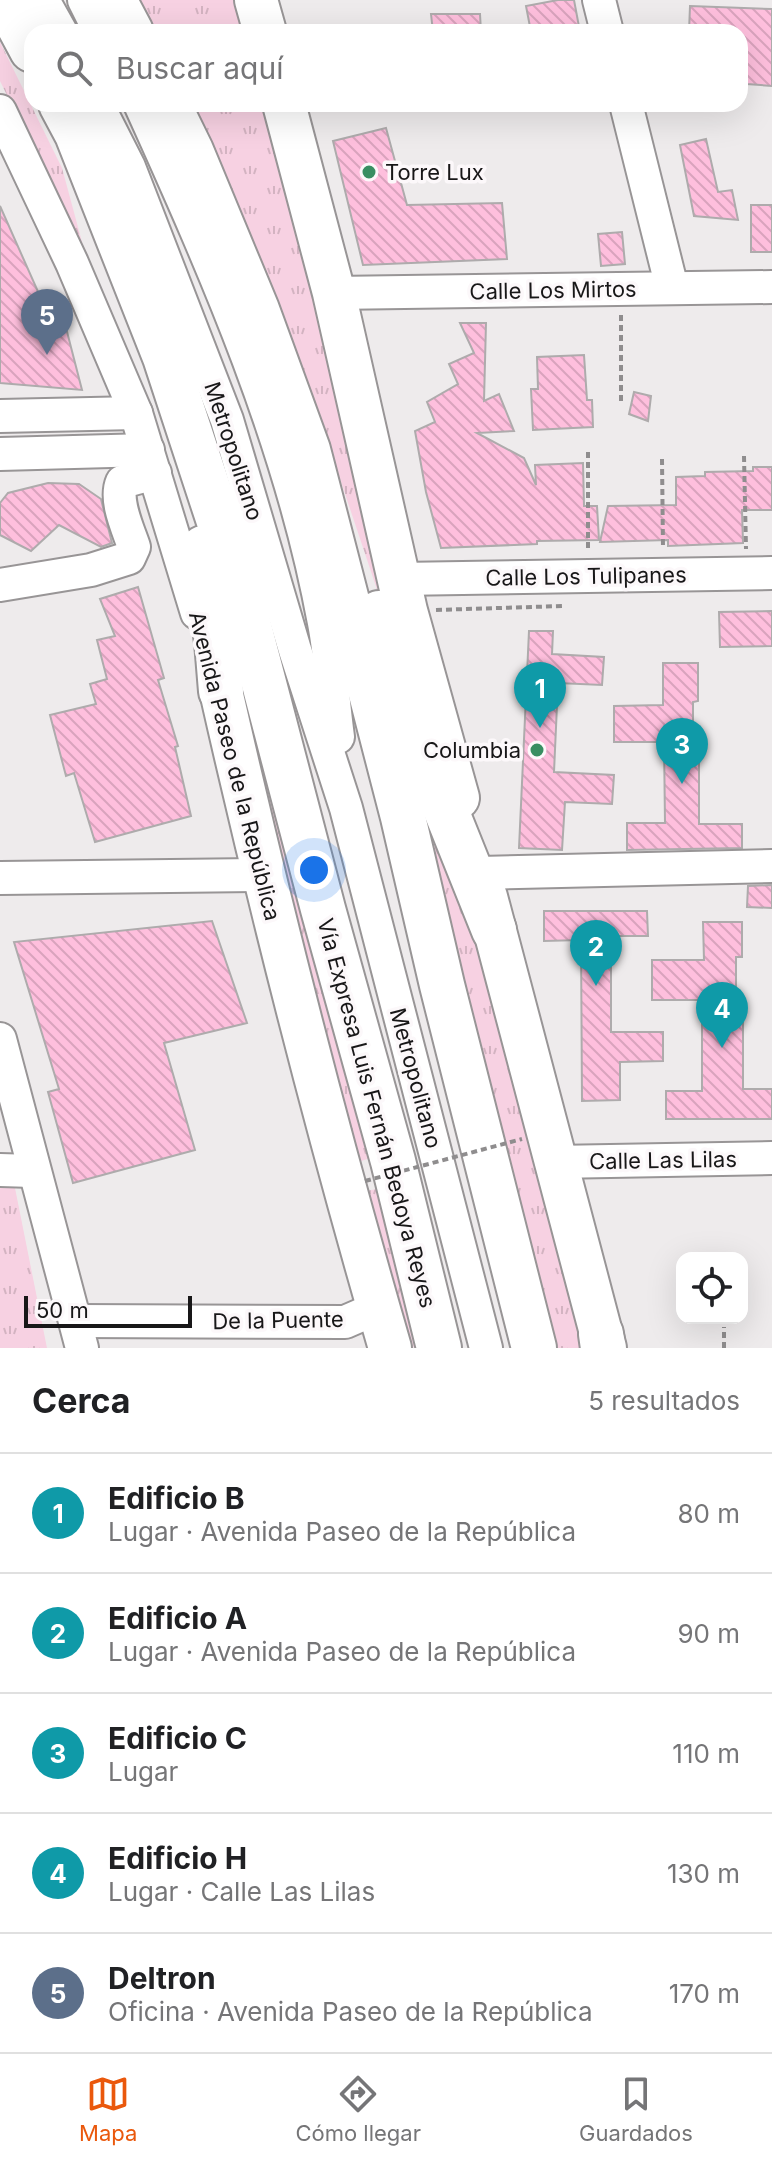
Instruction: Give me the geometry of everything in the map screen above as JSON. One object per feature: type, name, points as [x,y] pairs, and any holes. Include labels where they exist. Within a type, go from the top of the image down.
[{"type":"highway","points":[[5,0],[24,35]]},
{"type":"highway","points":[[114,0],[127,24]]},
{"type":"highway","points":[[172,112],[257,310],[308,450],[403,817],[534,1348]]},
{"type":"highway","points":[[78,114],[85,187],[121,285],[198,523],[212,600],[221,691]]},
{"type":"highway","name":"Vía Expresa Luis Fernán Bedoya Reyes","points":[[78,114],[165,357],[232,561],[393,1161],[439,1348]]},
{"type":"highway","points":[[308,450],[342,498],[423,753],[494,930]]},
{"type":"main road","points":[[256,0],[263,24]]},
{"type":"main road","points":[[286,112],[334,293],[406,611],[494,930],[538,1151],[603,1343]]},
{"type":"main road","name":"Avenida Paseo de la República","points":[[221,691],[263,875],[344,1189],[390,1348]]},
{"type":"street","points":[[43,0],[56,24]]},
{"type":"street","points":[[84,0],[96,24]]},
{"type":"street","points":[[599,0],[605,24]]},
{"type":"street","name":"Avenida Paseo de la República","points":[[0,111],[9,151],[72,263],[136,413],[221,691]]},
{"type":"street","name":"Metropolitano","points":[[144,112],[188,211],[257,383],[295,502],[324,624],[346,808]]},
{"type":"street","points":[[628,112],[672,288]]},
{"type":"street","name":"Metropolitano","points":[[78,114],[129,167],[227,420],[295,650],[346,808],[486,1348]]},
{"type":"street","name":"Calle Los Mirtos","points":[[334,293],[772,287]]},
{"type":"street","points":[[0,416],[136,413]]},
{"type":"street","points":[[0,454],[151,462]]},
{"type":"street","points":[[0,585],[91,570],[129,558],[134,547],[121,507],[119,488],[122,482],[151,462]]},
{"type":"street","name":"Calle Los Tulipanes","points":[[399,579],[760,574]]},
{"type":"street","points":[[480,873],[772,866]]},
{"type":"street","points":[[0,878],[263,875]]},
{"type":"street","points":[[0,1039],[33,1171],[80,1334]]},
{"type":"street","name":"Calle Las Lilas","points":[[538,1151],[772,1158]]},
{"type":"street","points":[[0,1170],[33,1171]]},
{"type":"street","name":"De la Puente","points":[[80,1334],[345,1322],[368,1312],[377,1301]]},
{"type":"path","points":[[621,289],[621,405]]},
{"type":"path","points":[[588,452],[589,576]]},
{"type":"path","points":[[744,456],[760,574]]},
{"type":"path","points":[[662,459],[663,575]]},
{"type":"path","points":[[365,1181],[538,1151]]},
{"type":"path","points":[[724,1327],[724,1348]]},
{"type":"green space","points":[[137,0],[238,0],[244,24],[149,24]]},
{"type":"green space","points":[[0,42],[24,91],[24,112],[34,112],[62,168],[85,253],[0,81]]},
{"type":"green space","points":[[190,112],[268,112],[437,769],[324,431]]},
{"type":"green space","points":[[240,629],[370,1158],[347,1166],[236,737]]},
{"type":"green space","points":[[413,787],[426,800],[504,1025],[585,1348],[557,1348]]},
{"type":"green space","points":[[0,1183],[14,1183],[47,1348],[0,1348]]},
{"type":"green space","points":[[382,1188],[419,1348],[414,1348],[387,1287],[361,1192]]},
{"type":"building","points":[[574,0],[578,24],[529,24],[526,6]]},
{"type":"building","points":[[690,6],[772,9],[772,86],[748,84],[748,24],[689,24]]},
{"type":"building","points":[[431,14],[480,14],[481,24],[432,24]]},
{"type":"building","name":"Torre Lux","points":[[386,128],[407,205],[502,203],[507,259],[363,265],[333,141]]},
{"type":"building","points":[[706,139],[718,192],[732,190],[738,220],[694,216],[680,145]]},
{"type":"building","points":[[751,205],[772,205],[772,252],[751,252]]},
{"type":"building","points":[[0,206],[51,321],[64,320],[82,390],[0,383]]},
{"type":"building","points":[[622,232],[625,264],[601,266],[598,234]]},
{"type":"building","points":[[460,323],[486,323],[484,401],[499,394],[514,431],[477,433],[524,458],[536,485],[535,465],[583,463],[584,506],[597,506],[599,540],[441,548],[426,492],[415,431],[435,422],[427,402],[458,384],[449,364],[474,353]]},
{"type":"building","points":[[584,355],[587,400],[592,400],[593,427],[533,430],[531,389],[538,389],[537,357]]},
{"type":"building","points":[[634,392],[651,396],[648,421],[629,414]]},
{"type":"building","points":[[753,467],[772,467],[772,510],[742,510],[743,543],[668,546],[668,540],[600,542],[608,506],[676,505],[676,477],[705,476],[705,472],[753,471]]},
{"type":"building","points":[[48,483],[79,484],[101,499],[112,543],[101,547],[59,525],[31,551],[0,535],[0,503],[8,493]]},
{"type":"building","points":[[138,587],[164,678],[158,680],[178,746],[175,747],[191,816],[95,842],[74,773],[66,776],[50,715],[96,704],[90,684],[107,679],[97,640],[115,636],[100,599]]},
{"type":"building","points":[[772,611],[772,646],[720,647],[719,612]]},
{"type":"building","points":[[529,631],[553,631],[552,654],[604,657],[602,685],[558,683],[554,772],[614,775],[612,804],[565,802],[562,850],[519,848]]},
{"type":"building","points":[[663,663],[698,663],[698,701],[693,702],[693,746],[699,746],[699,824],[742,824],[742,848],[627,850],[627,823],[665,823],[664,742],[614,742],[614,706],[663,705]]},
{"type":"building","points":[[772,885],[772,908],[747,907],[748,886]]},
{"type":"building","points":[[544,911],[647,911],[648,936],[611,936],[611,1032],[663,1032],[663,1061],[620,1062],[620,1100],[582,1101],[581,940],[544,941]]},
{"type":"building","points":[[212,921],[247,1023],[164,1043],[195,1150],[73,1183],[48,1092],[59,1089],[14,942]]},
{"type":"building","points":[[703,922],[742,922],[742,957],[736,957],[736,1000],[743,1007],[743,1089],[772,1089],[772,1119],[666,1119],[666,1091],[702,1091],[702,1000],[652,1000],[652,960],[704,960]]},
{"type":"place","name":"Torre Lux","points":[[369,172]]},
{"type":"place","name":"Deltron","points":[[47,355]]},
{"type":"place","name":"Edificio B","points":[[540,728]]},
{"type":"place","name":"Columbia","points":[[537,750]]},
{"type":"place","name":"Edificio C","points":[[682,784]]},
{"type":"place","name":"Edificio A","points":[[596,986]]},
{"type":"place","name":"Edificio H","points":[[722,1048]]}]
